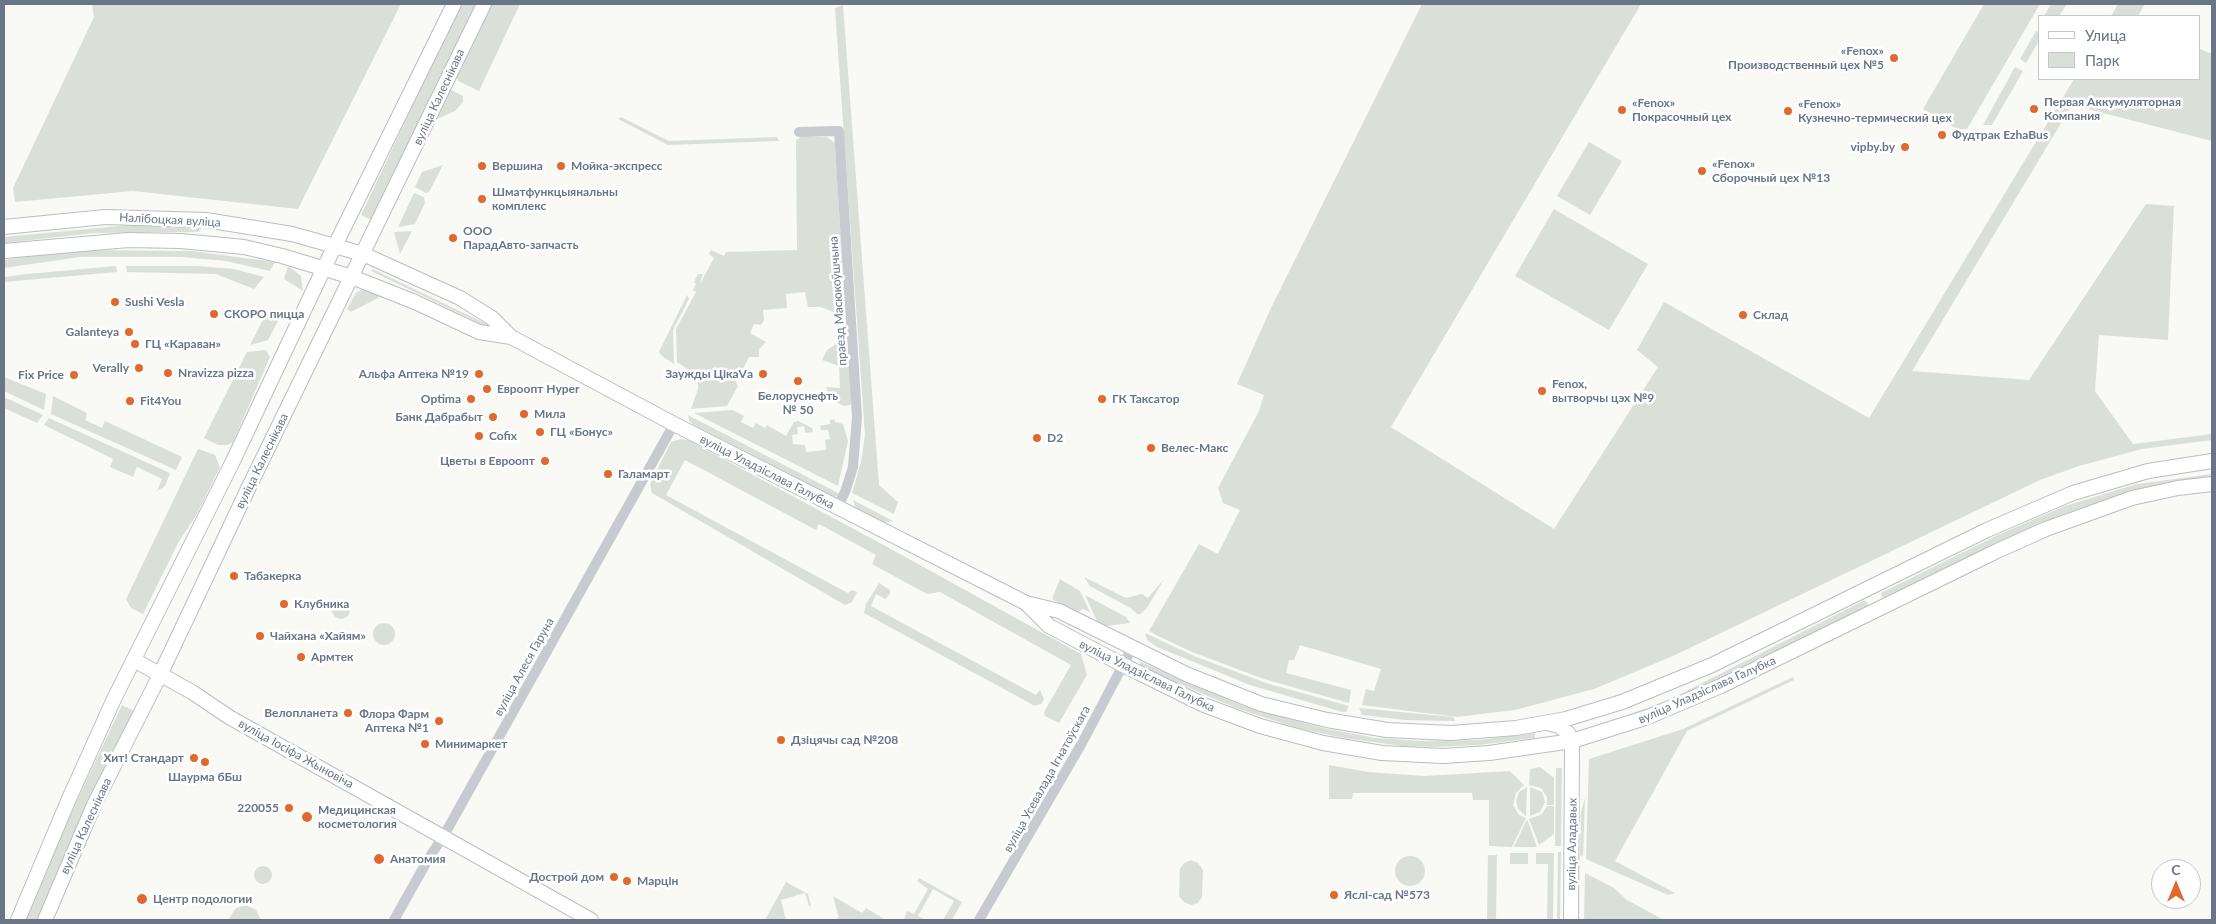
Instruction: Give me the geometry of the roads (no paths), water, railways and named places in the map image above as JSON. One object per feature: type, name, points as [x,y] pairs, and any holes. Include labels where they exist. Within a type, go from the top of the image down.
[{"type":"main road","name":"вуліца Калеснікава","points":[[18,920],[91,748],[233,461],[335,245],[454,4]]},
{"type":"main road","name":"вуліца Калеснікава","points":[[45,920],[94,805],[160,675],[247,490],[484,4]]},
{"type":"main road","name":"Налібоцкая вуліца","points":[[4,227],[105,217],[179,218],[254,226],[335,245]]},
{"type":"main road","name":"Налібоцкая вуліца","points":[[4,251],[97,242],[181,241],[244,247],[324,268]]},
{"type":"main road","name":"вуліца Уладзіслава Галубка","points":[[335,245],[363,254],[460,298],[492,318],[510,337],[674,424],[1026,603],[1059,610],[1186,674],[1244,698],[1290,712],[1350,725],[1407,732],[1491,731],[1546,723],[1580,715],[1641,695],[1712,665],[1987,530],[2073,493],[2148,471],[2212,461]]},
{"type":"main road","name":"вуліца Уладзіслава Галубка","points":[[324,268],[415,302],[479,332],[510,337]]},
{"type":"main road","name":"вуліца Уладзіслава Галубка","points":[[1026,603],[1049,626],[1196,701],[1242,720],[1283,733],[1346,747],[1398,754],[1443,756],[1547,745],[1569,738],[1628,725],[1672,708],[1997,551],[2065,522],[2132,498],[2178,488],[2212,484]]},
{"type":"main road","name":"вуліца Іосіфа Жыновіча","points":[[134,660],[192,692],[229,717],[591,920]]},
{"type":"main road","points":[[1546,723],[1555,724],[1569,738],[1574,720],[1580,715]]},
{"type":"main road","name":"вуліца Аладавых","points":[[1569,738],[1571,763],[1571,920]]},
{"type":"main road","points":[[1547,745],[1561,751],[1571,763]]},
{"type":"street","name":"праезд Масюкоўшчына","points":[[798,132],[839,131],[858,417],[853,467],[845,492],[837,508]]},
{"type":"street","name":"вуліца Алеся Гаруна","points":[[394,920],[430,856],[443,837],[674,424]]},
{"type":"street","name":"вуліца Усевалада Ігнатоўскага","points":[[979,920],[1026,842],[1132,648]]},
{"type":"place","name":"«Fenox» Производственный цех №5","points":[[1894,58]]},
{"type":"place","name":"Первая Аккумуляторная Компания","points":[[2034,109]]},
{"type":"place","name":"«Fenox» Покрасочный цех","points":[[1622,110]]},
{"type":"place","name":"«Fenox» Кузнечно-термический цех","points":[[1788,111]]},
{"type":"place","name":"Фудтрак EzhaBus","points":[[1942,135]]},
{"type":"place","name":"vipby.by","points":[[1905,147]]},
{"type":"place","name":"Вершина","points":[[482,166]]},
{"type":"place","name":"Мойка-экспресс","points":[[561,166]]},
{"type":"place","name":"«Fenox» Сборочный цех №13","points":[[1702,171]]},
{"type":"place","name":"Шматфункцыянальны комплекс","points":[[482,199]]},
{"type":"place","name":"ООО ПарадАвто-запчасть","points":[[453,238]]},
{"type":"place","name":"Sushi Vesla","points":[[115,302]]},
{"type":"place","name":"СКОРО пицца","points":[[214,314]]},
{"type":"place","name":"Склад","points":[[1743,315]]},
{"type":"place","name":"Galanteya","points":[[129,332]]},
{"type":"place","name":"ГЦ «Караван»","points":[[135,344]]},
{"type":"place","name":"Verally","points":[[139,368]]},
{"type":"place","name":"Nravizza pizza","points":[[168,373]]},
{"type":"place","name":"Альфа Аптека №19","points":[[479,374]]},
{"type":"place","name":"Заужды ЦікаVа","points":[[763,374]]},
{"type":"place","name":"Fix Price","points":[[74,375]]},
{"type":"place","name":"Белоруснефть № 50","points":[[798,381]]},
{"type":"place","name":"Евроопт Hyper","points":[[487,389]]},
{"type":"place","name":"Fenox, вытворчы цэх №9","points":[[1542,391]]},
{"type":"place","name":"Optima","points":[[471,399]]},
{"type":"place","name":"ГК Таксатор","points":[[1102,399]]},
{"type":"place","name":"Fit4You","points":[[130,401]]},
{"type":"place","name":"Мила","points":[[524,414]]},
{"type":"place","name":"Банк Дабрабыт","points":[[493,417]]},
{"type":"place","name":"ГЦ «Бонус»","points":[[540,432]]},
{"type":"place","name":"Cofix","points":[[479,436]]},
{"type":"place","name":"D2","points":[[1037,438]]},
{"type":"place","name":"Велес-Макс","points":[[1151,448]]},
{"type":"place","name":"Цветы в Евроопт","points":[[545,461]]},
{"type":"place","name":"Галамарт","points":[[608,474]]},
{"type":"place","name":"Табакерка","points":[[234,576]]},
{"type":"place","name":"Клубника","points":[[284,604]]},
{"type":"place","name":"Чайхана «Хайям»","points":[[260,636]]},
{"type":"place","name":"Армтек","points":[[301,657]]},
{"type":"place","name":"Велопланета","points":[[348,713]]},
{"type":"place","name":"Флора Фарм Аптека №1","points":[[439,721]]},
{"type":"place","name":"Дзіцячы сад №208","points":[[781,740]]},
{"type":"place","name":"Минимаркет","points":[[425,744]]},
{"type":"place","name":"Хит! Стандарт","points":[[194,758]]},
{"type":"place","name":"Шаурма бБш","points":[[205,762]]},
{"type":"place","name":"220055","points":[[289,808]]},
{"type":"place","name":"Медицинская косметология","points":[[307,817]]},
{"type":"place","name":"Анатомия","points":[[379,859]]},
{"type":"place","name":"Дострой дом","points":[[614,877]]},
{"type":"place","name":"Марцін","points":[[627,881]]},
{"type":"place","name":"Яслі-сад №573","points":[[1334,895]]},
{"type":"place","name":"Центр подологии","points":[[142,899]]}]
